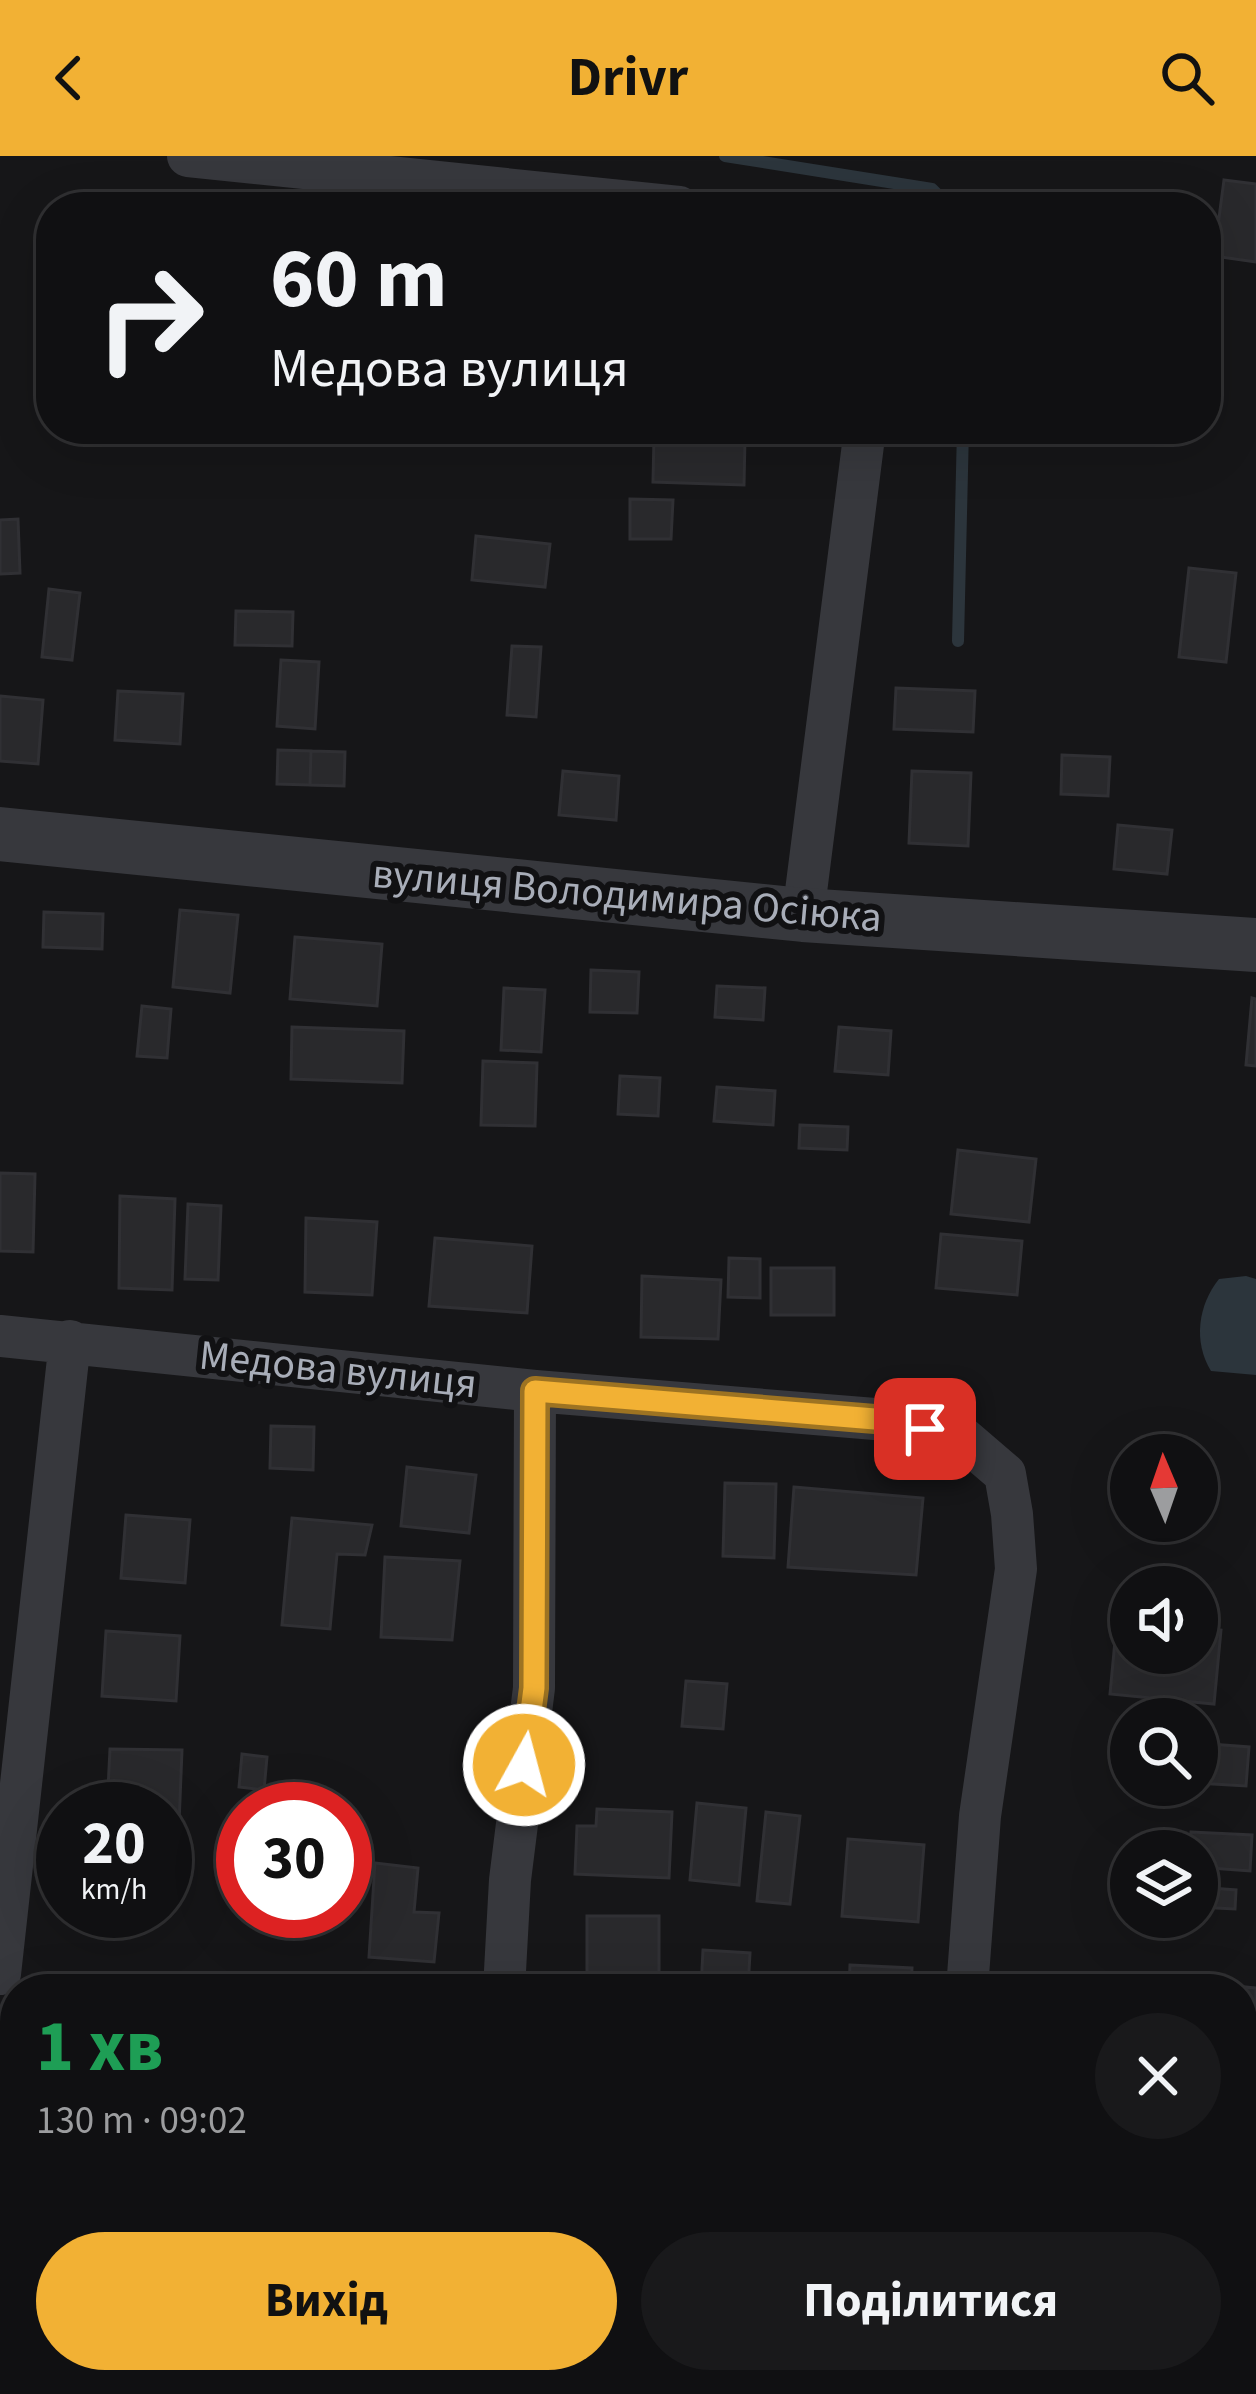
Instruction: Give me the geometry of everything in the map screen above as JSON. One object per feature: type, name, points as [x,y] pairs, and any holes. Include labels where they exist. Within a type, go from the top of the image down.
[{"type":"street","points":[[188,156],[535,192]]},
{"type":"street","points":[[803,915],[863,444]]},
{"type":"street","name":"вулиця Володимира Осіюка","points":[[0,834],[803,915],[1256,945]]},
{"type":"street","name":"Медова вулиця","points":[[0,1336],[535,1391],[887,1420],[963,1438],[1005,1474],[1016,1569],[980,1816],[968,1974]]},
{"type":"street","points":[[0,1974],[70,1341]]},
{"type":"street","points":[[505,1974],[509,1880],[534,1688],[535,1391]]},
{"type":"shaded area","points":[[1219,1279],[1256,1279],[1256,1375],[1211,1371],[1200,1336],[1206,1300]]},
{"type":"building","points":[[1224,180],[1256,184],[1256,262],[1221,257]]},
{"type":"building","points":[[654,444],[745,444],[744,485],[653,482]]},
{"type":"building","points":[[630,499],[673,500],[671,539],[630,539]]},
{"type":"building","points":[[18,519],[20,573],[0,574],[0,520]]},
{"type":"building","points":[[476,536],[550,544],[545,587],[472,580]]},
{"type":"building","points":[[1189,568],[1236,573],[1226,662],[1179,657]]},
{"type":"building","points":[[49,589],[80,593],[72,660],[42,657]]},
{"type":"building","points":[[236,611],[293,612],[292,646],[235,645]]},
{"type":"building","points":[[512,646],[541,647],[536,717],[507,715]]},
{"type":"building","points":[[281,660],[319,662],[315,729],[277,726]]},
{"type":"building","points":[[896,688],[975,691],[973,732],[894,729]]},
{"type":"building","points":[[118,691],[183,694],[180,744],[115,740]]},
{"type":"building","points":[[0,696],[43,700],[38,764],[0,761]]},
{"type":"building","points":[[278,750],[311,751],[310,785],[277,784]]},
{"type":"building","points":[[311,751],[345,752],[344,786],[310,785]]},
{"type":"building","points":[[1062,755],[1110,757],[1108,796],[1061,794]]},
{"type":"building","points":[[563,771],[619,776],[616,820],[559,815]]},
{"type":"building","points":[[912,771],[971,773],[968,846],[909,843]]},
{"type":"building","points":[[1118,825],[1172,830],[1167,874],[1114,869]]},
{"type":"building","points":[[180,910],[238,915],[230,993],[173,987]]},
{"type":"building","points":[[44,912],[103,914],[102,949],[43,947]]},
{"type":"building","points":[[295,937],[382,944],[377,1006],[290,999]]},
{"type":"building","points":[[591,970],[639,972],[637,1013],[590,1012]]},
{"type":"building","points":[[717,986],[765,988],[763,1020],[715,1017]]},
{"type":"building","points":[[504,988],[545,990],[541,1052],[501,1050]]},
{"type":"building","points":[[1252,998],[1256,999],[1256,1066],[1246,1065]]},
{"type":"building","points":[[142,1006],[171,1009],[167,1058],[137,1056]]},
{"type":"building","points":[[292,1027],[404,1031],[402,1083],[291,1079]]},
{"type":"building","points":[[839,1027],[891,1031],[888,1075],[835,1071]]},
{"type":"building","points":[[483,1061],[537,1063],[535,1126],[481,1125]]},
{"type":"building","points":[[620,1076],[660,1078],[658,1116],[618,1114]]},
{"type":"building","points":[[717,1087],[775,1091],[773,1125],[714,1121]]},
{"type":"building","points":[[800,1125],[848,1127],[847,1150],[799,1148]]},
{"type":"building","points":[[958,1150],[1036,1159],[1029,1222],[951,1214]]},
{"type":"building","points":[[0,1173],[35,1174],[33,1252],[0,1251]]},
{"type":"building","points":[[120,1196],[175,1199],[172,1290],[119,1288]]},
{"type":"building","points":[[188,1204],[221,1206],[218,1280],[185,1279]]},
{"type":"building","points":[[306,1218],[377,1222],[372,1295],[305,1292]]},
{"type":"building","points":[[941,1234],[1022,1241],[1017,1295],[936,1288]]},
{"type":"building","points":[[435,1238],[532,1246],[527,1313],[429,1306]]},
{"type":"building","points":[[729,1258],[760,1259],[760,1298],[728,1297]]},
{"type":"building","points":[[771,1268],[834,1268],[834,1315],[771,1315]]},
{"type":"building","points":[[642,1276],[721,1280],[718,1339],[641,1337]]},
{"type":"building","points":[[271,1426],[314,1427],[313,1470],[270,1468]]},
{"type":"building","points":[[407,1467],[476,1475],[469,1533],[401,1526]]},
{"type":"building","points":[[725,1483],[776,1484],[774,1558],[723,1556]]},
{"type":"building","points":[[794,1487],[923,1498],[916,1575],[788,1567]]},
{"type":"building","points":[[126,1515],[190,1520],[185,1583],[121,1578]]},
{"type":"building","points":[[292,1518],[372,1525],[365,1555],[337,1554],[330,1629],[282,1625]]},
{"type":"building","points":[[385,1557],[460,1561],[452,1640],[381,1637]]},
{"type":"building","points":[[106,1631],[180,1636],[176,1701],[102,1696]]},
{"type":"building","points":[[1112,1674],[1217,1674],[1215,1698],[1110,1694]]},
{"type":"building","points":[[686,1681],[727,1684],[723,1729],[682,1726]]},
{"type":"building","points":[[1218,1745],[1249,1747],[1246,1786],[1218,1784]]},
{"type":"building","points":[[110,1749],[182,1750],[181,1782],[108,1782]]},
{"type":"building","points":[[242,1754],[267,1757],[265,1782],[239,1782]]},
{"type":"building","points":[[697,1803],[746,1808],[739,1885],[690,1880]]},
{"type":"building","points":[[597,1809],[672,1812],[669,1878],[575,1874],[577,1826],[596,1826]]},
{"type":"building","points":[[766,1812],[800,1816],[790,1904],[757,1901]]},
{"type":"building","points":[[1218,1833],[1252,1835],[1250,1871],[1218,1869]]},
{"type":"building","points":[[848,1839],[924,1845],[918,1922],[842,1916]]},
{"type":"building","points":[[375,1863],[418,1868],[414,1912],[439,1913],[434,1962],[369,1957]]},
{"type":"building","points":[[1218,1889],[1236,1890],[1235,1909],[1218,1908]]},
{"type":"building","points":[[587,1916],[659,1916],[659,1974],[587,1974]]},
{"type":"building","points":[[703,1950],[750,1953],[749,1974],[702,1974]]},
{"type":"building","points":[[850,1965],[912,1968],[912,1974],[850,1974]]},
{"type":"waterway","points":[[725,156],[935,192]]},
{"type":"waterway","points":[[958,641],[963,444]]},
{"type":"route","points":[[524,1765],[534,1688],[535,1391],[887,1420],[925,1429]]}]
